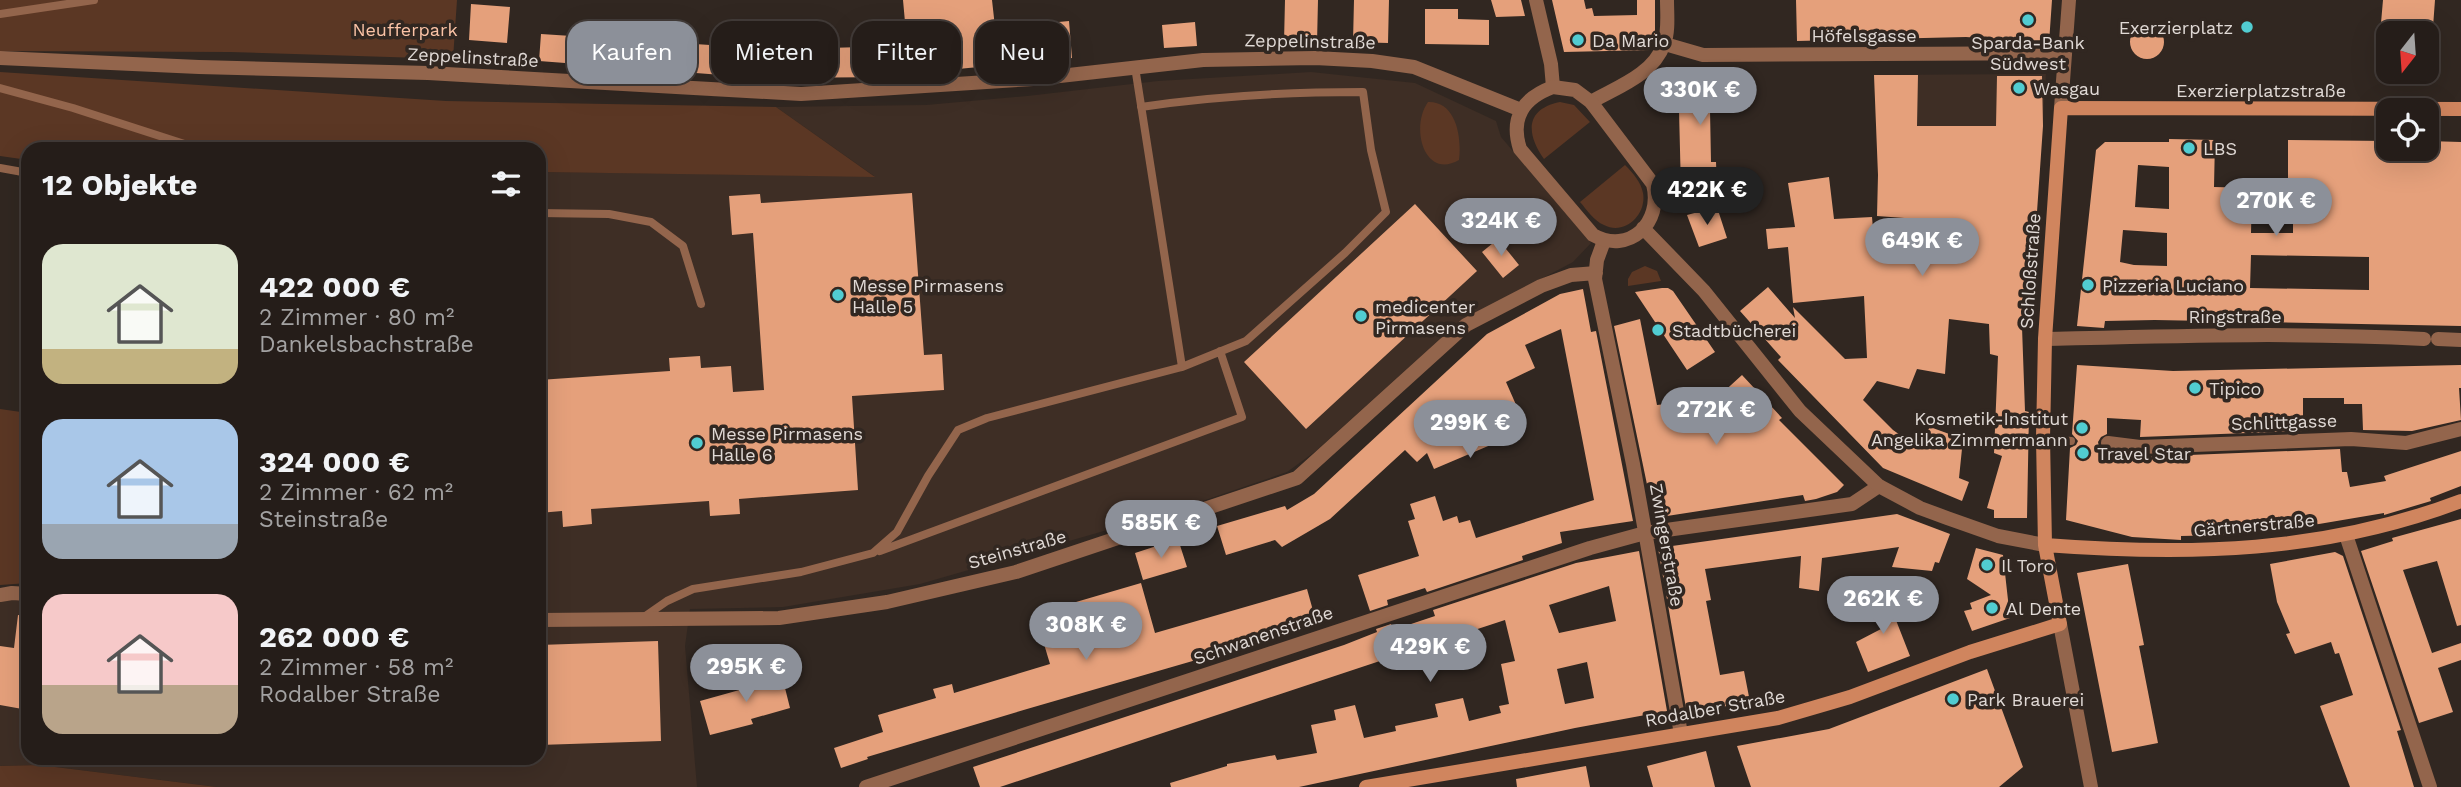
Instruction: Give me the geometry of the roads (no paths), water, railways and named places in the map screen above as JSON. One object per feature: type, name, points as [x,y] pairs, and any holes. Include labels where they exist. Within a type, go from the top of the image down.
[{"type":"main road","name":"Exerzierplatzstraße","points":[[2061,108],[2461,109]]},
{"type":"main road","name":"Schloßstraße","points":[[2060,624],[2045,545],[2043,438],[2045,339],[2061,108]]},
{"type":"main road","name":"Gärtnerstraße","points":[[2045,545],[2200,551],[2246,548],[2346,535],[2421,516],[2461,501]]},
{"type":"main road","name":"Rodalber Straße","points":[[1366,787],[1808,711],[1970,652],[2060,624]]},
{"type":"street","points":[[1536,0],[1551,64],[1553,87]]},
{"type":"street","points":[[1591,102],[1635,78],[1654,62],[1665,44],[1667,0]]},
{"type":"street","name":"Schloßstraße","points":[[2061,108],[2069,0]]},
{"type":"street","name":"Höfelsgasse","points":[[1665,44],[1703,55],[2065,53]]},
{"type":"street","name":"Zeppelinstraße","points":[[0,58],[429,73],[801,94],[981,84],[1135,67],[1255,58],[1315,58],[1385,62],[1414,67],[1521,110]]},
{"type":"street","points":[[1553,87],[1575,90],[1591,102],[1653,184],[1653,210],[1635,237],[1625,241],[1604,241],[1587,231],[1520,149],[1516,136],[1521,110],[1529,99],[1553,87]]},
{"type":"street","points":[[1643,228],[1704,291],[1800,411],[1879,486],[1947,519],[1998,536],[2045,545]]},
{"type":"street","name":"Zwingerstraße","points":[[1604,241],[1597,260],[1595,279],[1646,533],[1681,734]]},
{"type":"street","name":"Steinstraße","points":[[546,620],[779,618],[887,602],[1016,572],[1297,478],[1466,325],[1541,286],[1571,275],[1595,273]]},
{"type":"street","name":"Ringstraße","points":[[2045,339],[2349,335],[2461,340]]},
{"type":"street","name":"Schlittgasse","points":[[2115,443],[2140,447],[2351,439],[2406,443],[2461,429]]},
{"type":"street","name":"Schwanenstraße","points":[[866,787],[1525,569],[1646,533],[1852,503],[1879,486]]},
{"type":"street","points":[[2346,535],[2430,787]]},
{"type":"street","points":[[0,595],[21,594]]},
{"type":"street","points":[[2060,624],[2091,787]]},
{"type":"lane","points":[[0,14],[94,0]]},
{"type":"lane","points":[[1135,67],[1182,367]]},
{"type":"lane","points":[[0,88],[178,142]]},
{"type":"lane","points":[[873,553],[897,532],[928,476],[958,430],[987,418],[1182,367],[1246,341],[1345,253],[1386,212],[1371,150],[1363,92],[1296,92],[1212,98],[1142,107]]},
{"type":"lane","points":[[0,168],[21,172]]},
{"type":"lane","points":[[546,213],[609,214],[651,222],[683,246],[701,304]]},
{"type":"lane","points":[[642,619],[667,601],[692,589],[801,572],[873,553],[1242,416],[1220,351]]},
{"type":"lane","points":[[2043,438],[2071,440]]},
{"type":"place","name":"Sparda-Bank Südwest","points":[[2028,20]]},
{"type":"place","name":"Exerzierplatz","points":[[2247,27]]},
{"type":"place","name":"Da Mario","points":[[1578,40]]},
{"type":"place","name":"Wasgau","points":[[2019,88]]},
{"type":"place","name":"LBS","points":[[2189,148]]},
{"type":"place","name":"Pizzeria Luciano","points":[[2088,285]]},
{"type":"place","name":"Messe Pirmasens Halle 5","points":[[838,295]]},
{"type":"place","name":"medicenter Pirmasens","points":[[1361,316]]},
{"type":"place","name":"Stadtbücherei","points":[[1658,330]]},
{"type":"place","name":"Tipico","points":[[2195,388]]},
{"type":"place","name":"Kosmetik-Institut Angelika Zimmermann","points":[[2082,428]]},
{"type":"place","name":"Messe Pirmasens Halle 6","points":[[697,443]]},
{"type":"place","name":"Travel Star","points":[[2083,453]]},
{"type":"place","name":"Il Toro","points":[[1987,565]]},
{"type":"place","name":"Al Dente","points":[[1992,608]]},
{"type":"place","name":"Park Brauerei","points":[[1953,699]]},
{"type":"park label","name":"Neufferpark","points":[[405,29]]}]
